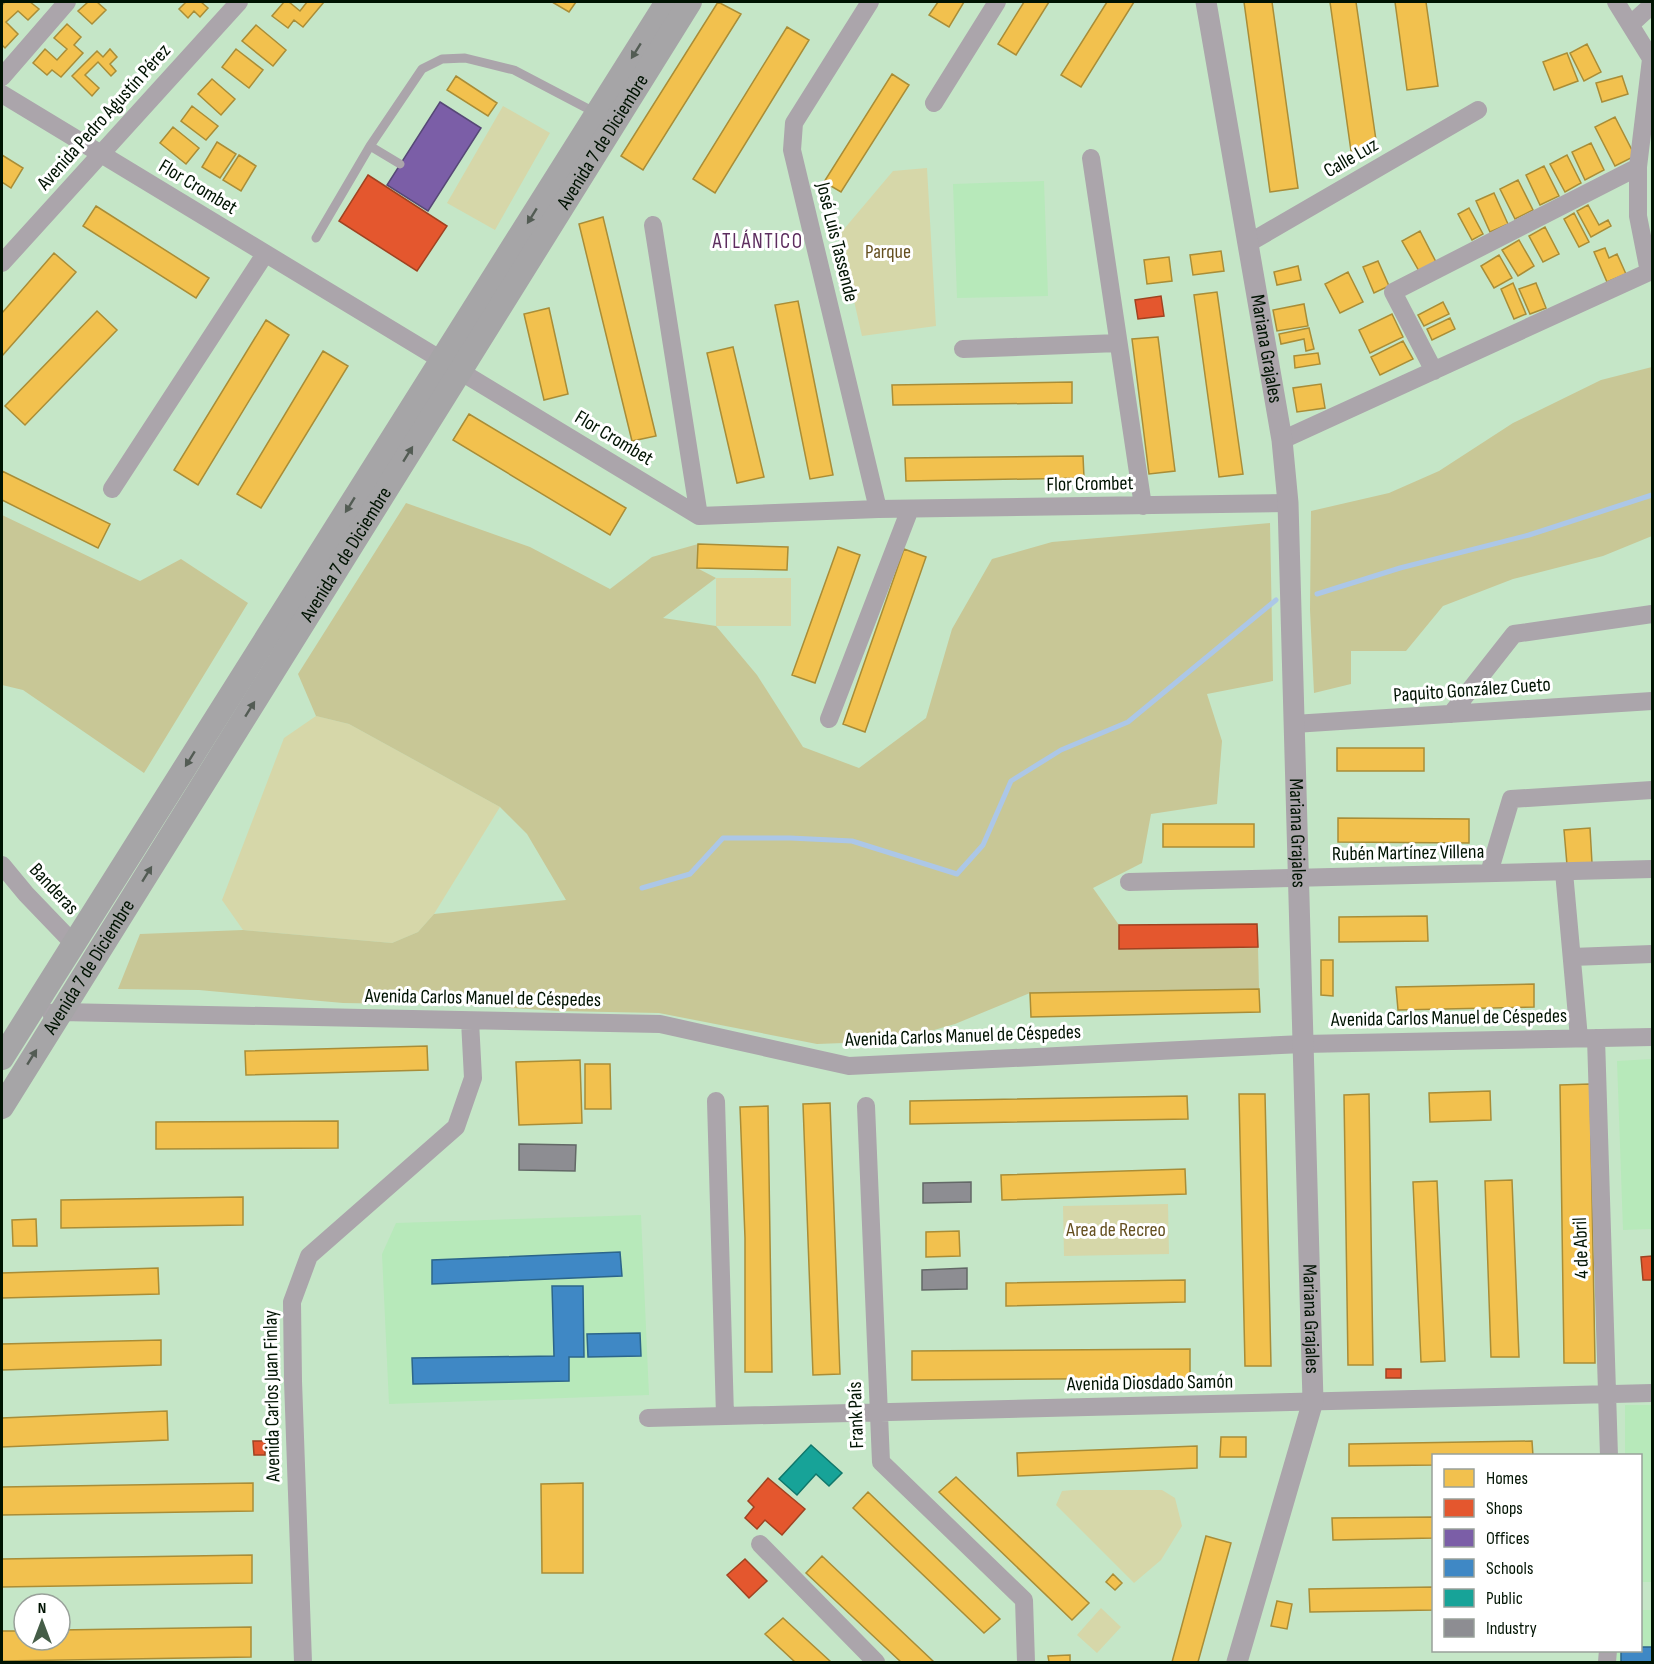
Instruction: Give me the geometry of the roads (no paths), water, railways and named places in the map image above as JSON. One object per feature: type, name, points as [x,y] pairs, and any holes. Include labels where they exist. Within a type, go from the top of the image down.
[{"type":"main road","name":"Avenida 7 de Diciembre","points":[[2,1107],[450,366],[596,114],[667,2]]},
{"type":"main road","name":"Avenida 7 de Diciembre","points":[[2,1058],[450,366],[690,2]]},
{"type":"street","points":[[2,76],[67,2]]},
{"type":"street","name":"Avenida Pedro Agustín Pérez","points":[[2,263],[239,2]]},
{"type":"street","name":"José Luis Tassende","points":[[870,2],[794,123],[792,150],[878,509]]},
{"type":"street","points":[[934,103],[997,2]]},
{"type":"street","name":"Mariana Grajales","points":[[1206,2],[1282,440],[1288,503],[1313,1401],[1237,1662]]},
{"type":"street","points":[[1282,440],[1649,273],[1638,216],[1638,167],[1652,60],[1616,2]]},
{"type":"street","points":[[1631,24],[1653,5]]},
{"type":"street","name":"Flor Crombet","points":[[2,94],[699,516],[878,509],[1288,503]]},
{"type":"street","name":"Calle Luz","points":[[1247,244],[1478,110]]},
{"type":"street","points":[[1091,158],[1143,506]]},
{"type":"street","points":[[1434,371],[1393,292],[1638,167]]},
{"type":"street","points":[[653,225],[699,516]]},
{"type":"street","points":[[112,489],[265,254]]},
{"type":"street","points":[[963,350],[1118,343]]},
{"type":"street","points":[[829,719],[910,509]]},
{"type":"street","points":[[1450,714],[1514,634],[1653,614]]},
{"type":"street","name":"Paquito González Cueto","points":[[1294,724],[1653,701]]},
{"type":"street","points":[[1489,873],[1511,799],[1653,790]]},
{"type":"street","name":"Banderas","points":[[2,864],[26,894],[74,944]]},
{"type":"street","name":"Rubén Martínez Villena","points":[[1129,882],[1653,870]]},
{"type":"street","name":"4 de Abril","points":[[1564,872],[1572,957],[1587,1038],[1608,1394],[1609,1454]]},
{"type":"street","points":[[1572,957],[1653,954]]},
{"type":"street","name":"Avenida Carlos Manuel de Céspedes","points":[[28,1016],[61,1012],[660,1024],[849,1066],[1303,1044],[1653,1037]]},
{"type":"street","name":"Avenida Carlos Juan Finlay","points":[[303,1662],[292,1302],[309,1256],[456,1127],[473,1077],[470,1021]]},
{"type":"street","points":[[716,1101],[725,1416]]},
{"type":"street","name":"Frank País","points":[[866,1106],[880,1462],[1024,1600],[1026,1662]]},
{"type":"street","name":"Avenida Diosdado Samón","points":[[648,1418],[1653,1393]]},
{"type":"street","points":[[760,1545],[876,1662]]},
{"type":"lane","points":[[316,238],[370,146],[422,69],[442,59],[465,58],[514,70],[596,114]]},
{"type":"lane","points":[[370,146],[400,164]]},
{"type":"waterway","points":[[1317,594],[1400,568],[1529,535],[1652,495]]},
{"type":"waterway","points":[[642,888],[690,874],[723,838],[852,841],[957,874],[983,845],[1011,781],[1061,750],[1128,722],[1276,600]]},
{"type":"district","name":"ATLÁNTICO","points":[[758,241]]},
{"type":"park label","name":"Parque","points":[[888,252]]},
{"type":"park label","name":"Area de Recreo","points":[[1116,1230]]}]
